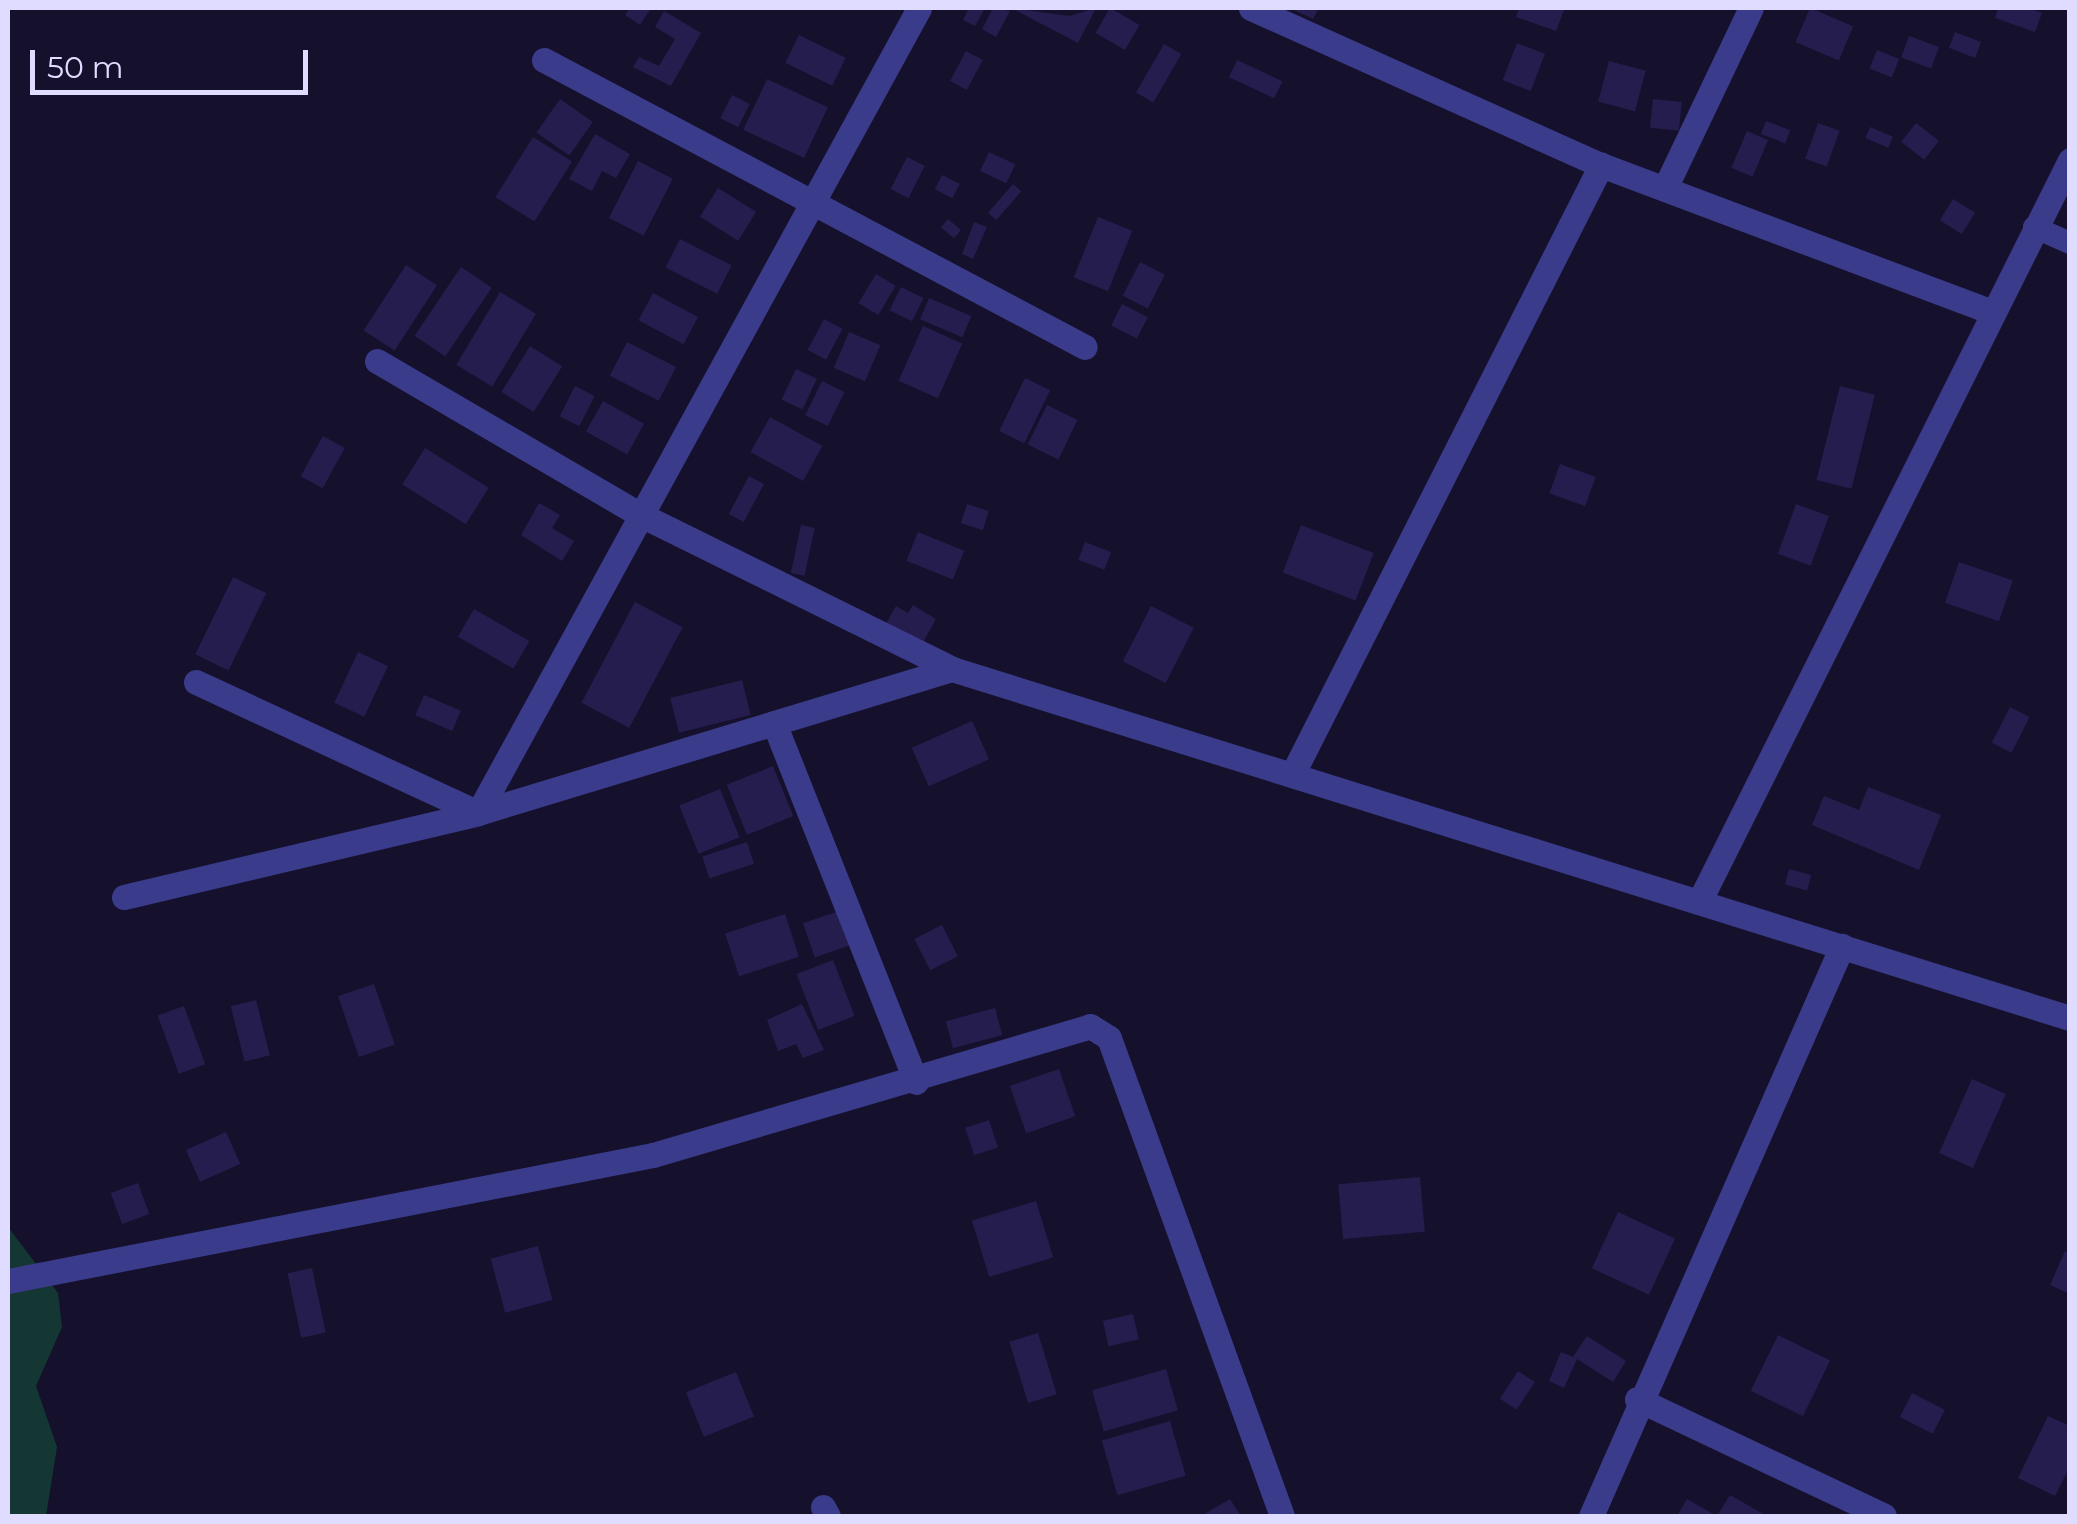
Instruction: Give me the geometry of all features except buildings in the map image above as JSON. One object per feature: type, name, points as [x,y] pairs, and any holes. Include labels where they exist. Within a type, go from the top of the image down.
[{"type":"street","points":[[478,814],[919,8]]},
{"type":"street","points":[[1251,8],[1602,164],[1990,311]]},
{"type":"street","points":[[1666,186],[1751,8]]},
{"type":"street","points":[[544,60],[1085,347]]},
{"type":"street","points":[[1701,898],[1990,311],[2070,160]]},
{"type":"street","points":[[1293,773],[1602,164]]},
{"type":"street","points":[[378,361],[641,516],[952,669],[1701,898],[2070,1018]]},
{"type":"street","points":[[124,897],[478,814],[952,669]]},
{"type":"street","points":[[196,682],[478,814]]},
{"type":"street","points":[[774,723],[916,1082]]},
{"type":"street","points":[[1591,1516],[1637,1399],[1842,946]]},
{"type":"street","points":[[8,1281],[654,1155],[916,1082],[1090,1026],[1109,1038],[1282,1516]]},
{"type":"street","points":[[1637,1399],[1884,1516]]},
{"type":"lane","points":[[2034,227],[2070,243]]},
{"type":"green space","points":[[8,1227],[58,1293],[62,1327],[36,1386],[57,1447],[46,1516],[8,1516]]}]
